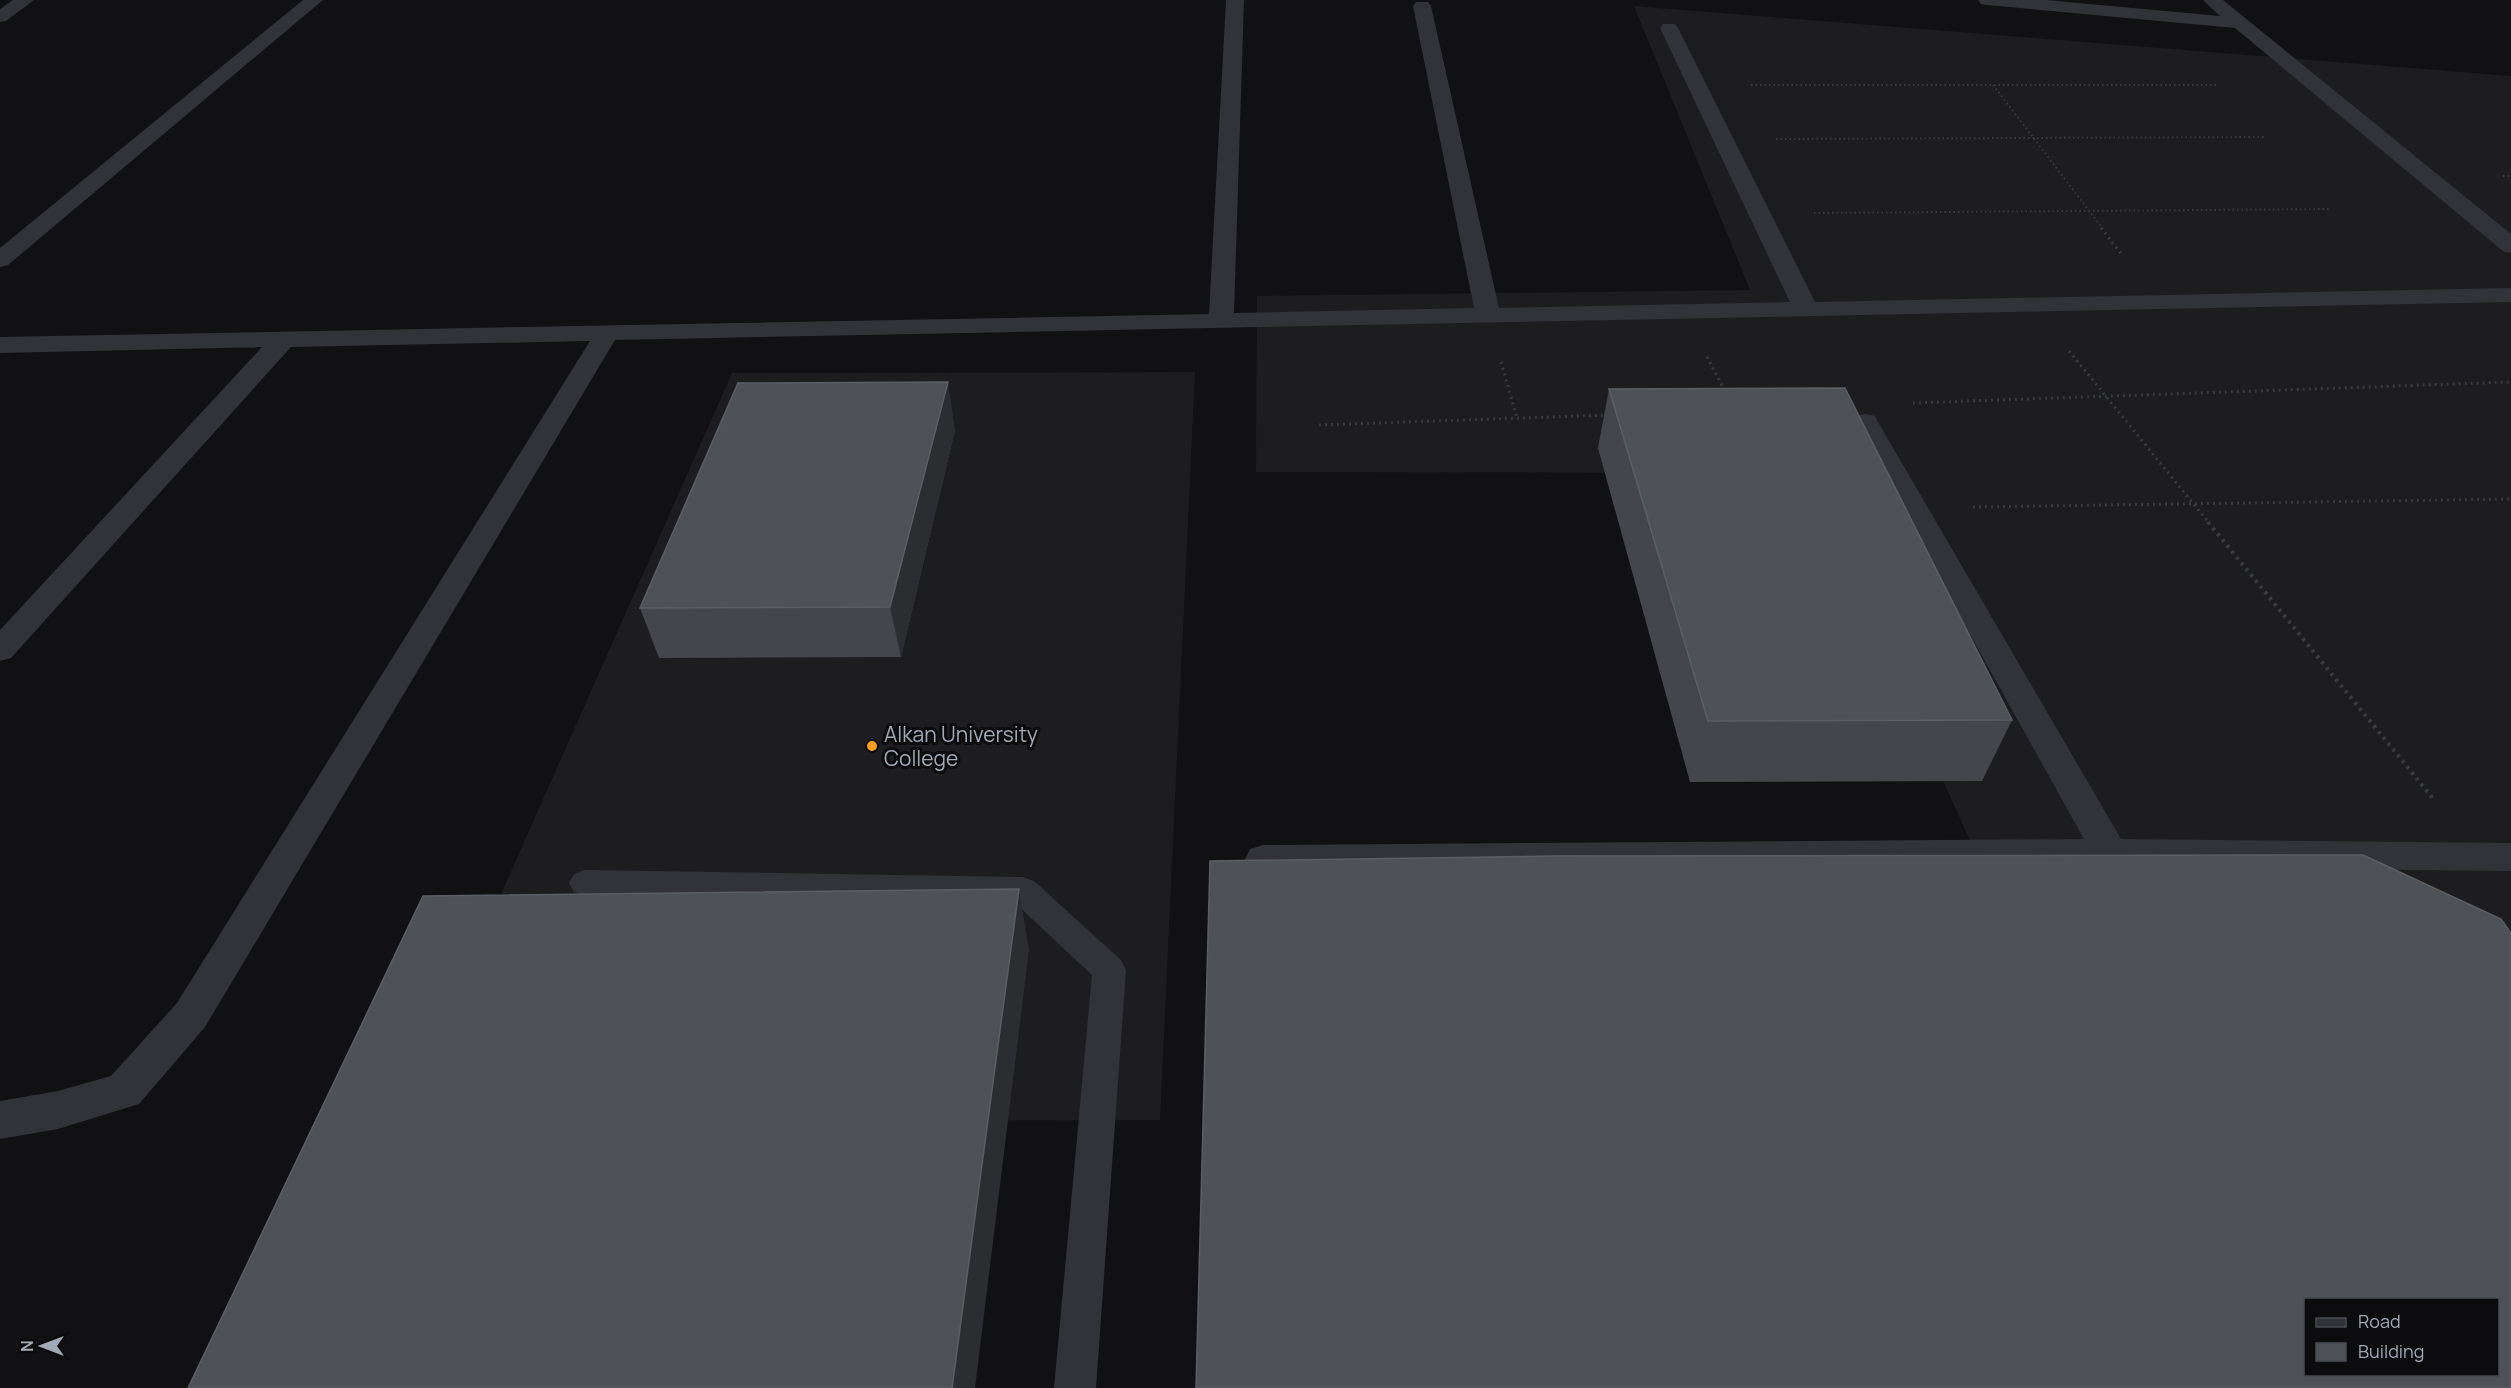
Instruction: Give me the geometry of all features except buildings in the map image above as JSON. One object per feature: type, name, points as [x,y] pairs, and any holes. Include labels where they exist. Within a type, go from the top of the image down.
[{"type":"street","points":[[0,16],[25,0]]},
{"type":"street","points":[[0,260],[314,0]]},
{"type":"street","points":[[1221,321],[1235,0]]},
{"type":"street","points":[[1987,0],[2240,23]]},
{"type":"street","points":[[2212,0],[2511,246]]},
{"type":"street","points":[[1422,6],[1488,315]]},
{"type":"street","points":[[1669,28],[1806,309]]},
{"type":"street","points":[[0,345],[2511,295]]},
{"type":"street","points":[[0,1120],[58,1110],[124,1091],[191,1015],[607,333]]},
{"type":"street","points":[[0,650],[284,339]]},
{"type":"street","points":[[1865,422],[2110,853]]},
{"type":"street","points":[[1263,859],[2110,853],[2495,857]]},
{"type":"lane","points":[[585,883],[1023,890],[1109,970],[1075,1388]]},
{"type":"path","points":[[1993,84],[2158,302]]},
{"type":"path","points":[[1697,86],[2216,85]]},
{"type":"path","points":[[1723,139],[2264,137]]},
{"type":"path","points":[[1760,214],[2330,209]]},
{"type":"path","points":[[2030,305],[2195,504],[2495,857]]},
{"type":"path","points":[[1684,312],[1729,400]]},
{"type":"path","points":[[1488,315],[1517,418]]},
{"type":"path","points":[[1912,507],[2511,499]]},
{"type":"shaded area","points":[[1634,6],[2511,76],[2511,929],[2011,932],[1805,473],[1256,472],[1257,296],[1750,290]]},
{"type":"shaded area","name":"Alkan University College","points":[[1195,372],[1160,1120],[400,1122],[732,373]]},
{"type":"place","name":"Alkan University College","points":[[872,746]]}]
